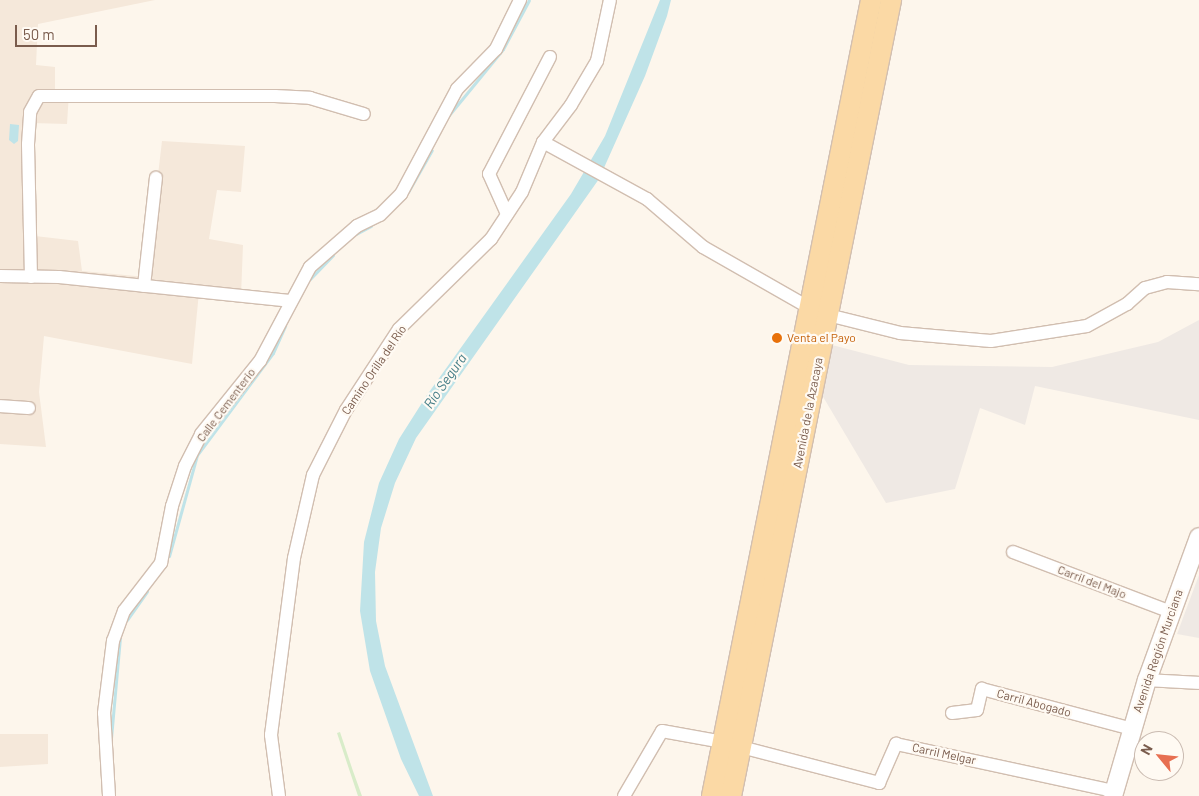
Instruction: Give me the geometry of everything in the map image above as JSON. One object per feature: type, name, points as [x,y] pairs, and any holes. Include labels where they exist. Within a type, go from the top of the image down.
[{"type":"main road","name":"Avenida de la Azacaya","points":[[819,311],[871,0]]},
{"type":"main road","name":"Avenida de la Azacaya","points":[[712,796],[732,744],[819,311],[891,0]]},
{"type":"main road","name":"Avenida Región Murciana","points":[[1114,793],[1147,680],[1199,537]]},
{"type":"main road","name":"Avenida de la Azacaya","points":[[731,796],[732,744]]},
{"type":"street","name":"Calle Cementerio","points":[[109,796],[104,713],[113,641],[124,611],[160,563],[172,506],[184,466],[201,434],[260,361],[290,301],[310,267],[357,226],[380,214],[401,194],[457,89],[496,49],[520,0]]},
{"type":"street","name":"Camino Orilla del Río","points":[[279,796],[271,735],[294,558],[313,475],[346,410],[399,329],[491,239],[522,192],[543,142],[571,105],[597,61],[610,0]]},
{"type":"street","points":[[507,214],[489,174],[550,57]]},
{"type":"street","points":[[31,277],[28,144],[30,112],[39,96],[284,96],[310,98],[364,114]]},
{"type":"street","points":[[543,142],[647,199],[703,247],[819,311],[900,333],[991,341],[1087,326],[1127,304],[1145,288],[1167,282],[1199,284]]},
{"type":"street","points":[[144,286],[156,178]]},
{"type":"street","points":[[0,276],[59,277],[290,301]]},
{"type":"street","points":[[0,406],[30,408]]},
{"type":"street","name":"Carril del Majo","points":[[1013,552],[1171,612]]},
{"type":"street","points":[[1147,680],[1199,683]]},
{"type":"street","name":"Carril Abogado","points":[[952,713],[977,710],[982,689],[1132,729]]},
{"type":"street","points":[[624,796],[662,732],[732,744]]},
{"type":"street","name":"Carril Melgar","points":[[732,744],[879,783],[896,744],[1114,793]]},
{"type":"shaded area","points":[[0,0],[155,0],[38,24],[36,65],[55,67],[55,91],[69,93],[67,124],[32,123],[35,236],[78,241],[82,271],[146,277],[162,141],[245,146],[241,192],[217,190],[209,239],[243,245],[241,296],[199,292],[192,364],[44,336],[39,392],[46,447],[0,444]]},
{"type":"shaded area","points":[[1199,320],[1199,420],[1035,386],[1025,425],[980,408],[955,489],[886,503],[822,395],[832,345],[909,365],[1052,367],[1158,342]]},
{"type":"shaded area","points":[[1199,575],[1199,638],[1177,634]]},
{"type":"shaded area","points":[[0,734],[48,734],[48,764],[0,767]]},
{"type":"green space","points":[[340,732],[362,796],[358,796],[337,733]]},
{"type":"water","name":"Río Segura","points":[[660,0],[671,0],[667,16],[645,76],[599,179],[416,438],[395,483],[381,528],[375,572],[376,621],[385,666],[433,796],[419,796],[401,759],[370,671],[360,611],[364,542],[379,483],[399,439],[427,395],[571,194],[605,136]]},
{"type":"water","points":[[10,124],[19,125],[18,141],[14,144],[9,140]]},
{"type":"waterway","points":[[449,115],[503,49],[529,0]]},
{"type":"waterway","points":[[408,192],[432,150]]},
{"type":"waterway","points":[[356,234],[371,226]]},
{"type":"waterway","points":[[310,279],[333,255]]},
{"type":"waterway","points":[[169,556],[197,455],[273,353],[285,326]]},
{"type":"waterway","points":[[127,620],[147,591]]},
{"type":"waterway","points":[[111,738],[120,637]]},
{"type":"place","name":"Venta el Payo","points":[[777,338]]}]
